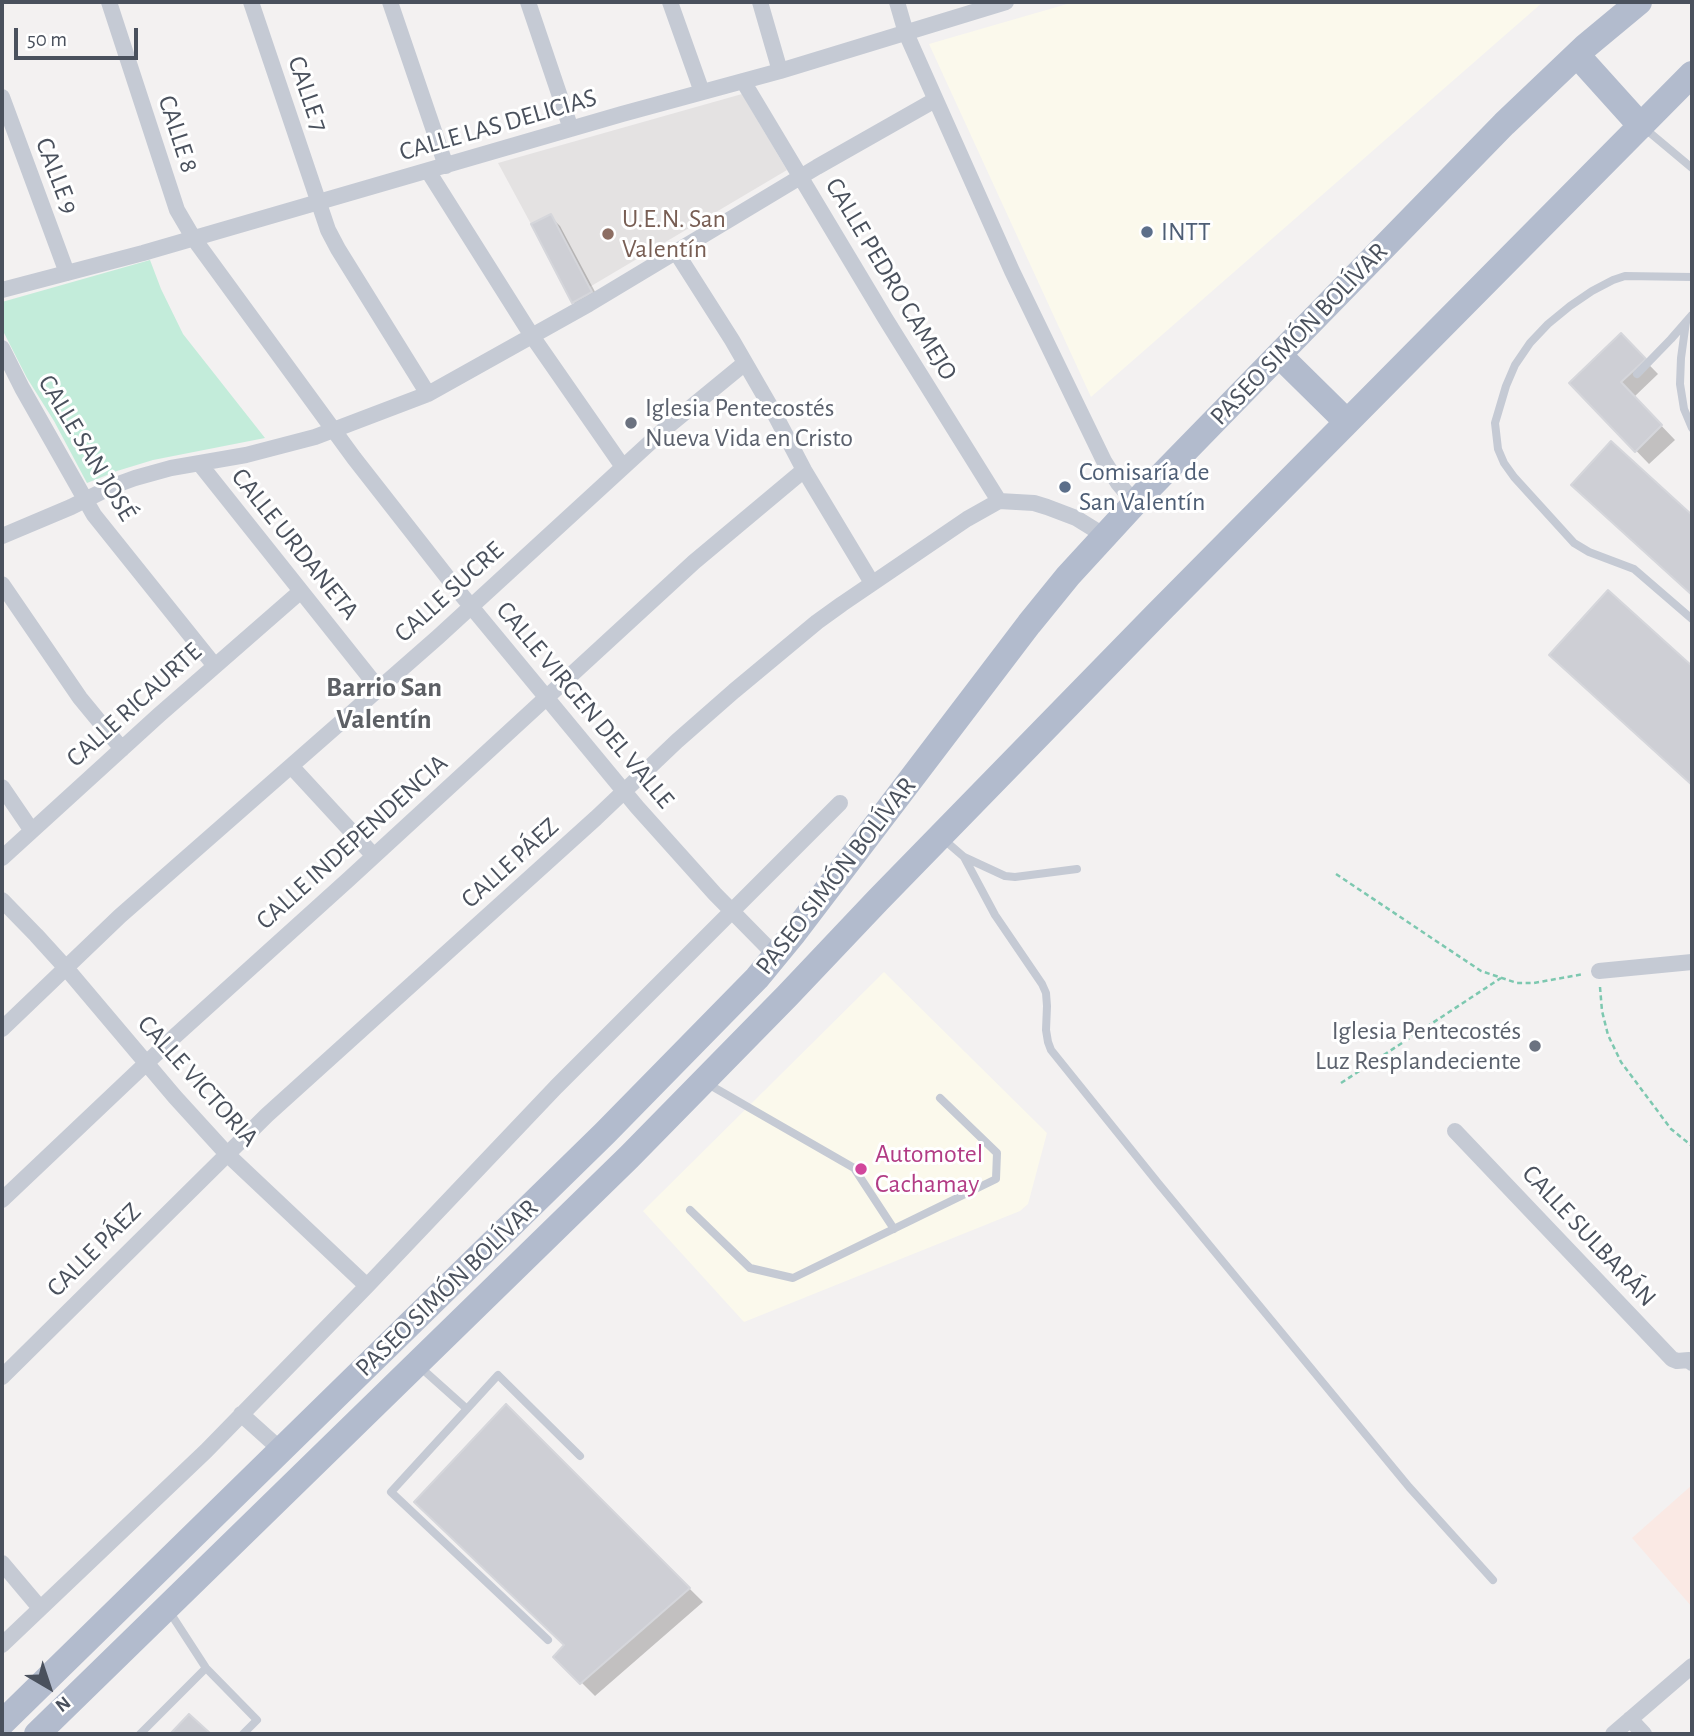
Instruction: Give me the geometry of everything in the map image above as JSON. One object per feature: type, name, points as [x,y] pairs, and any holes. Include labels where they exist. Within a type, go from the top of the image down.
[{"type":"main road","name":"PASEO SIMÓN BOLÍVAR","points":[[2,1723],[699,1039],[776,956],[1068,576],[1135,503],[1504,124],[1577,55],[1639,2]]},
{"type":"main road","points":[[1577,55],[1641,126]]},
{"type":"main road","name":"PASEO SIMÓN BOLÍVAR","points":[[37,1734],[629,1157],[1166,604],[1641,126],[1691,80]]},
{"type":"main road","points":[[1279,355],[1348,422]]},
{"type":"street","name":"CALLE 8","points":[[109,2],[177,209],[194,239]]},
{"type":"street","name":"CALLE 7","points":[[251,2],[328,230],[428,394]]},
{"type":"street","points":[[390,2],[446,166]]},
{"type":"street","points":[[528,2],[571,129]]},
{"type":"street","points":[[670,2],[702,92]]},
{"type":"street","points":[[760,2],[780,71]]},
{"type":"street","points":[[897,2],[906,33],[1012,271],[1104,461],[1135,503]]},
{"type":"street","name":"CALLE LAS DELICIAS","points":[[2,290],[194,239],[780,71],[1006,2]]},
{"type":"street","name":"CALLE PEDRO CAMEJO","points":[[743,81],[999,501]]},
{"type":"street","name":"CALLE 9","points":[[2,97],[68,273]]},
{"type":"street","points":[[2,536],[135,478],[171,468],[246,456],[315,437],[428,394],[589,304],[935,100]]},
{"type":"street","points":[[428,171],[532,336],[623,467]]},
{"type":"street","name":"CALLE VIRGEN DEL VALLE","points":[[194,239],[333,430],[471,607],[624,791],[776,956]]},
{"type":"street","points":[[676,252],[745,363],[804,470],[872,583]]},
{"type":"street","name":"CALLE SAN JOSÉ","points":[[2,348],[85,500],[111,538],[215,666]]},
{"type":"street","name":"CALLE SUCRE","points":[[2,1029],[120,916],[471,607],[667,428],[745,363]]},
{"type":"street","name":"CALLE URDANETA","points":[[199,463],[379,689]]},
{"type":"street","name":"CALLE INDEPENDENCIA","points":[[2,1200],[174,1037],[694,562],[804,470]]},
{"type":"street","points":[[999,501],[1047,506],[1076,518],[1105,536]]},
{"type":"street","name":"CALLE PÁEZ","points":[[2,1377],[267,1115],[677,741],[817,622],[967,519],[999,501]]},
{"type":"street","points":[[2,584],[80,698],[122,749]]},
{"type":"street","name":"CALLE RICAURTE","points":[[2,858],[301,591]]},
{"type":"street","points":[[291,766],[374,856]]},
{"type":"street","points":[[2,787],[32,831]]},
{"type":"street","name":"PASEO SIMÓN BOLÍVAR","points":[[2,1645],[206,1451],[556,1087],[840,803]]},
{"type":"street","name":"CALLE VICTORIA","points":[[2,900],[66,968],[227,1154],[367,1286]]},
{"type":"street","points":[[1599,971],[1692,962]]},
{"type":"street","name":"CALLE SULBARÁN","points":[[1455,1131],[1665,1353],[1677,1362],[1691,1360]]},
{"type":"street","points":[[242,1414],[281,1450]]},
{"type":"street","points":[[2,1563],[40,1608]]},
{"type":"street","points":[[1613,1734],[1692,1666]]},
{"type":"street","points":[[1630,1719],[1644,1734]]},
{"type":"lane","points":[[1641,126],[1692,168]]},
{"type":"lane","points":[[1692,277],[1625,276],[1613,280],[1570,306],[1530,343],[1515,365],[1495,423],[1498,449],[1504,463],[1574,543],[1634,569],[1692,619]]},
{"type":"lane","points":[[1637,374],[1689,318]]},
{"type":"lane","points":[[1689,318],[1681,358],[1681,384],[1685,409],[1692,428]]},
{"type":"lane","points":[[940,836],[964,857],[995,872],[1015,877],[1077,869]]},
{"type":"lane","points":[[964,857],[995,915],[1042,984],[1046,993],[1046,1030],[1051,1050],[1409,1486],[1493,1580]]},
{"type":"lane","points":[[704,1081],[854,1168],[894,1229]]},
{"type":"lane","points":[[690,1210],[750,1268],[793,1278],[996,1179],[996,1153],[940,1098]]},
{"type":"lane","points":[[417,1364],[467,1409]]},
{"type":"lane","points":[[548,1640],[391,1492],[498,1375],[580,1457]]},
{"type":"lane","points":[[167,1608],[206,1668],[257,1720],[243,1734]]},
{"type":"lane","points":[[140,1734],[206,1668]]},
{"type":"path","points":[[1336,874],[1481,971],[1517,983],[1534,983],[1599,971],[1602,1011],[1613,1048],[1663,1119],[1678,1136],[1692,1146]]},
{"type":"path","points":[[1341,1083],[1501,978]]},
{"type":"shaded area","name":"INTT","points":[[1074,2],[1543,2],[1091,397],[929,44]]},
{"type":"shaded area","name":"U.E.N. San Valentín","points":[[742,94],[787,170],[571,298],[498,163]]},
{"type":"shaded area","name":"Automotel Cachamay","points":[[884,972],[1047,1133],[1028,1204],[1020,1211],[744,1322],[643,1211]]},
{"type":"shaded area","points":[[1692,1485],[1692,1607],[1632,1538]]},
{"type":"green space","points":[[150,260],[183,334],[265,438],[153,460],[87,483],[2,329],[2,302]]},
{"type":"building","points":[[551,214],[592,292],[572,303],[531,224]]},
{"type":"building","points":[[1621,333],[1646,359],[1621,382],[1662,425],[1635,452],[1569,383]]},
{"type":"building","points":[[1611,441],[1692,515],[1692,595],[1571,485]]},
{"type":"building","points":[[1608,590],[1692,666],[1692,785],[1549,655]]},
{"type":"building","points":[[506,1404],[690,1588],[580,1684],[553,1657],[564,1645],[414,1502]]},
{"type":"building","points":[[189,1714],[211,1734],[170,1734]]},
{"type":"place","name":"INTT","points":[[1147,232]]},
{"type":"place","name":"U.E.N. San Valentín","points":[[608,234]]},
{"type":"place","name":"Iglesia Pentecostés Nueva Vida en Cristo","points":[[631,423]]},
{"type":"place","name":"Comisaría de San Valentín","points":[[1065,487]]},
{"type":"place","name":"Iglesia Pentecostés Luz Resplandeciente","points":[[1535,1046]]},
{"type":"place","name":"Automotel Cachamay","points":[[861,1169]]},
{"type":"district","name":"Barrio San Valentín","points":[[384,704]]}]
